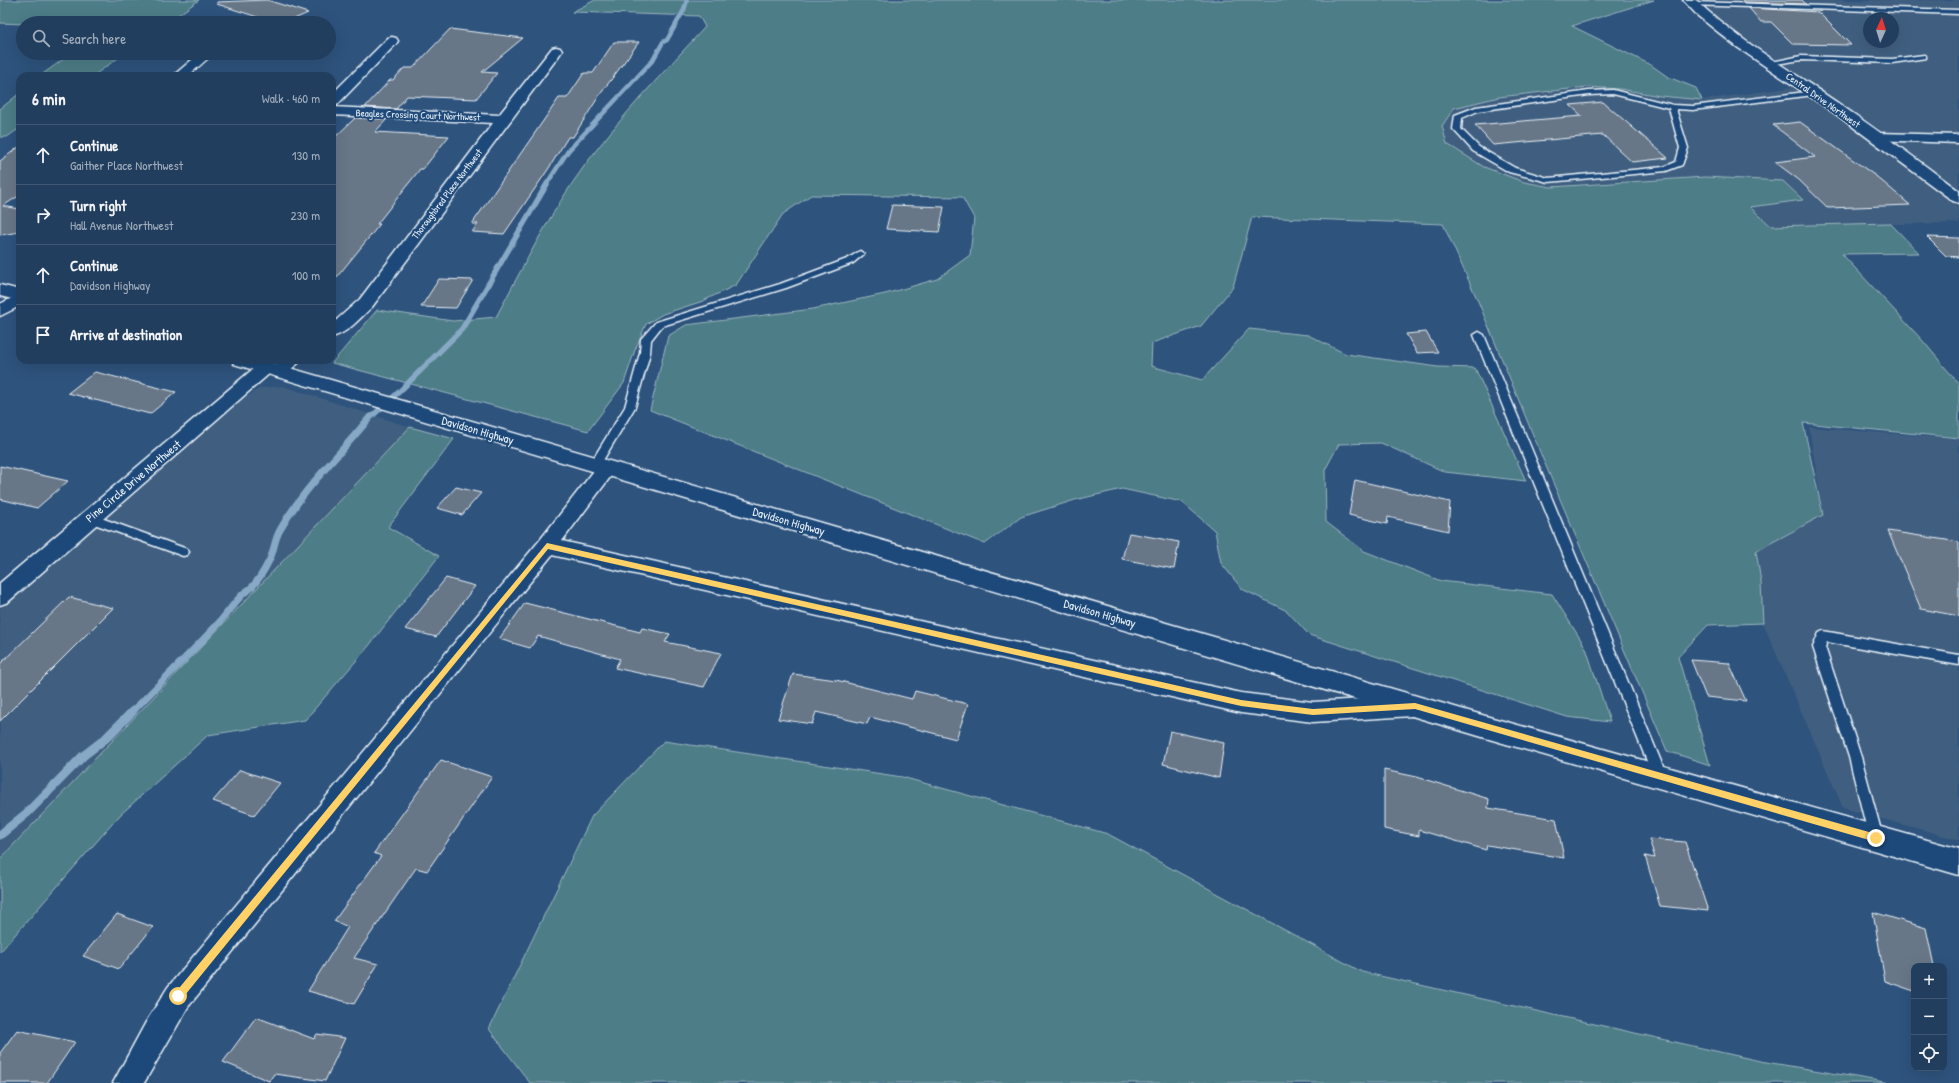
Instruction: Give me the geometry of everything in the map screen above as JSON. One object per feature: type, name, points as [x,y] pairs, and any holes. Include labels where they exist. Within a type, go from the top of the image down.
[{"type":"main road","name":"Central Drive Northwest","points":[[1691,2],[1742,44],[1814,93],[1959,198]]},
{"type":"main road","points":[[0,290],[16,296]]},
{"type":"main road","name":"Davidson Highway","points":[[255,364],[1415,706],[1959,862]]},
{"type":"street","points":[[336,98],[392,41]]},
{"type":"street","name":"Thoroughbred Place Northwest","points":[[336,329],[366,303],[503,119],[556,51]]},
{"type":"street","points":[[185,72],[199,60]]},
{"type":"street","name":"Beagles Crossing Court Northwest","points":[[336,111],[503,119]]},
{"type":"street","points":[[1876,137],[1959,139]]},
{"type":"street","points":[[0,312],[16,301]]},
{"type":"street","points":[[272,369],[284,364]]},
{"type":"street","name":"Pine Circle Drive Northwest","points":[[0,596],[90,518],[272,369]]},
{"type":"street","points":[[128,1083],[178,996],[547,546],[601,466]]},
{"type":"street","points":[[547,546],[1241,703],[1313,712],[1415,706]]},
{"type":"lane","points":[[1691,2],[1959,12]]},
{"type":"lane","points":[[1770,63],[1801,58],[1892,61],[1924,57]]},
{"type":"lane","points":[[1672,107],[1684,148],[1679,163],[1666,169],[1616,175],[1548,180],[1512,170],[1476,148],[1457,129],[1458,117],[1476,109],[1590,93],[1613,92],[1646,99],[1672,107],[1693,108],[1814,93]]},
{"type":"lane","points":[[601,466],[630,407],[645,353],[646,339],[659,324],[783,286],[850,260],[860,254]]},
{"type":"lane","points":[[1479,335],[1660,776]]},
{"type":"lane","points":[[90,518],[183,552]]},
{"type":"lane","points":[[1876,838],[1855,757],[1819,647],[1822,636],[1959,660]]},
{"type":"shaded area","points":[[1698,0],[1959,0],[1959,189],[1876,127],[1725,25]]},
{"type":"shaded area","points":[[1587,87],[1620,89],[1660,96],[1702,100],[1794,87],[1868,138],[1940,191],[1959,207],[1959,223],[1771,226],[1749,206],[1803,200],[1782,181],[1705,177],[1552,187],[1524,182],[1484,167],[1447,144],[1442,126],[1454,108],[1499,97]]},
{"type":"shaded area","points":[[283,386],[410,427],[0,859],[0,609],[227,409],[260,388]]},
{"type":"shaded area","points":[[1809,427],[1959,439],[1959,840],[1843,808],[1763,623],[1761,582],[1756,551],[1823,515]]},
{"type":"green space","points":[[0,0],[199,0],[177,16],[16,16],[16,24],[0,23]]},
{"type":"green space","points":[[595,0],[1654,0],[1572,26],[1651,65],[1668,77],[1696,88],[1702,100],[1660,96],[1620,89],[1587,87],[1499,97],[1454,108],[1442,126],[1447,144],[1484,167],[1524,182],[1551,187],[1705,177],[1783,181],[1803,200],[1750,207],[1771,226],[1890,223],[1919,253],[1842,254],[1923,341],[1959,384],[1959,438],[1803,423],[1823,515],[1756,551],[1761,582],[1763,623],[1708,625],[1678,657],[1710,765],[1667,751],[1540,452],[1478,301],[1443,224],[1252,217],[1233,287],[1201,326],[1152,343],[1151,366],[1202,380],[1249,329],[1308,335],[1346,354],[1438,367],[1475,368],[1526,481],[1445,472],[1381,443],[1339,444],[1325,470],[1326,522],[1364,551],[1441,581],[1552,594],[1586,648],[1610,722],[1567,717],[1309,635],[1287,611],[1242,589],[1221,563],[1215,531],[1182,502],[1122,489],[1075,500],[1021,517],[985,544],[650,410],[668,336],[686,325],[813,309],[885,294],[937,279],[970,255],[974,218],[962,197],[811,195],[783,214],[736,285],[703,301],[663,314],[646,324],[635,350],[624,383],[588,431],[336,364],[336,358],[377,310],[453,321],[496,317],[549,220],[572,183],[628,112],[705,27],[699,16],[572,12]]},
{"type":"green space","points":[[62,60],[115,60],[99,72],[46,72]]},
{"type":"green space","points":[[16,96],[16,131],[7,137],[0,137],[0,109]]},
{"type":"green space","points":[[410,427],[454,439],[388,527],[439,556],[368,647],[305,720],[208,735],[120,815],[0,952],[0,859]]},
{"type":"green space","points":[[664,741],[902,777],[1108,834],[1362,972],[1760,1061],[1891,1083],[530,1083],[489,1029],[592,816]]},
{"type":"building","points":[[267,0],[308,13],[301,16],[254,16],[217,4],[217,2]]},
{"type":"building","points":[[1742,0],[1802,0],[1806,4],[1743,2]]},
{"type":"building","points":[[1749,8],[1818,12],[1851,45],[1793,44],[1771,22],[1761,22]]},
{"type":"building","points":[[450,29],[523,38],[482,72],[497,73],[476,99],[407,96],[396,109],[365,107],[390,80],[393,80],[404,68],[413,68]]},
{"type":"building","points":[[614,42],[639,42],[599,96],[573,137],[568,137],[549,168],[504,234],[472,232],[478,224],[472,224],[559,98],[567,98],[584,73],[593,73]]},
{"type":"building","points":[[1603,102],[1668,158],[1632,162],[1603,135],[1493,145],[1475,125],[1582,116],[1570,105]]},
{"type":"building","points":[[355,118],[387,119],[375,132],[449,136],[423,169],[420,169],[377,224],[380,224],[336,278],[336,136]]},
{"type":"building","points":[[1800,122],[1877,177],[1910,205],[1828,208],[1799,180],[1775,162],[1815,157],[1773,125]]},
{"type":"building","points":[[16,149],[16,198],[3,206],[16,208],[16,233],[0,235],[0,161]]},
{"type":"building","points":[[892,205],[944,207],[939,232],[886,229]]},
{"type":"building","points":[[1927,237],[1959,238],[1959,257],[1946,256]]},
{"type":"building","points":[[439,279],[473,280],[456,308],[421,307]]},
{"type":"building","points":[[1426,332],[1438,352],[1417,353],[1406,334]]},
{"type":"building","points":[[95,372],[176,392],[150,414],[68,393]]},
{"type":"building","points":[[0,466],[68,481],[37,508],[0,499]]},
{"type":"building","points":[[1355,480],[1450,502],[1448,531],[1388,517],[1387,524],[1349,515]]},
{"type":"building","points":[[456,487],[481,493],[462,515],[437,508]]},
{"type":"building","points":[[1888,531],[1959,542],[1959,616],[1921,609]]},
{"type":"building","points":[[1129,533],[1179,542],[1174,569],[1122,559]]},
{"type":"building","points":[[446,578],[475,586],[436,637],[405,629]]},
{"type":"building","points":[[69,597],[113,608],[0,721],[0,664]]},
{"type":"building","points":[[525,603],[640,632],[642,628],[670,634],[665,642],[721,653],[704,687],[615,668],[620,659],[538,636],[530,648],[499,639]]},
{"type":"building","points":[[1691,660],[1729,663],[1746,701],[1706,697]]},
{"type":"building","points":[[793,674],[836,680],[912,699],[915,691],[968,704],[956,739],[870,717],[867,724],[816,712],[812,724],[778,719]]},
{"type":"building","points":[[1170,731],[1224,743],[1219,778],[1163,764]]},
{"type":"building","points":[[441,760],[492,777],[427,871],[416,868],[354,958],[378,964],[354,1004],[308,991],[348,927],[334,921],[381,856],[374,853]]},
{"type":"building","points":[[240,770],[280,783],[254,815],[213,801]]},
{"type":"building","points":[[1384,770],[1417,777],[1489,799],[1488,808],[1556,819],[1564,858],[1487,845],[1486,850],[1419,830],[1419,836],[1384,829]]},
{"type":"building","points":[[1649,839],[1685,842],[1708,911],[1660,906],[1645,856],[1655,858]]},
{"type":"building","points":[[1873,912],[1926,928],[1933,963],[1911,963],[1911,990],[1885,981]]},
{"type":"building","points":[[117,914],[153,927],[119,969],[83,956]]},
{"type":"building","points":[[256,1017],[314,1039],[317,1034],[345,1038],[325,1081],[274,1074],[269,1081],[223,1062]]},
{"type":"building","points":[[17,1030],[75,1042],[47,1083],[0,1083],[0,1053]]},
{"type":"waterway","points":[[546,185],[568,151],[653,60],[663,42],[667,40],[684,10],[687,0]]},
{"type":"waterway","points":[[370,418],[400,391],[462,329],[547,184]]},
{"type":"waterway","points":[[132,712],[217,625],[243,594],[255,584],[270,559],[278,533],[290,514],[311,485],[370,417]]},
{"type":"waterway","points":[[0,835],[27,813],[83,756],[105,739],[132,712]]},
{"type":"route","points":[[178,996],[547,546],[1241,703],[1313,712],[1415,706],[1876,838]]}]
